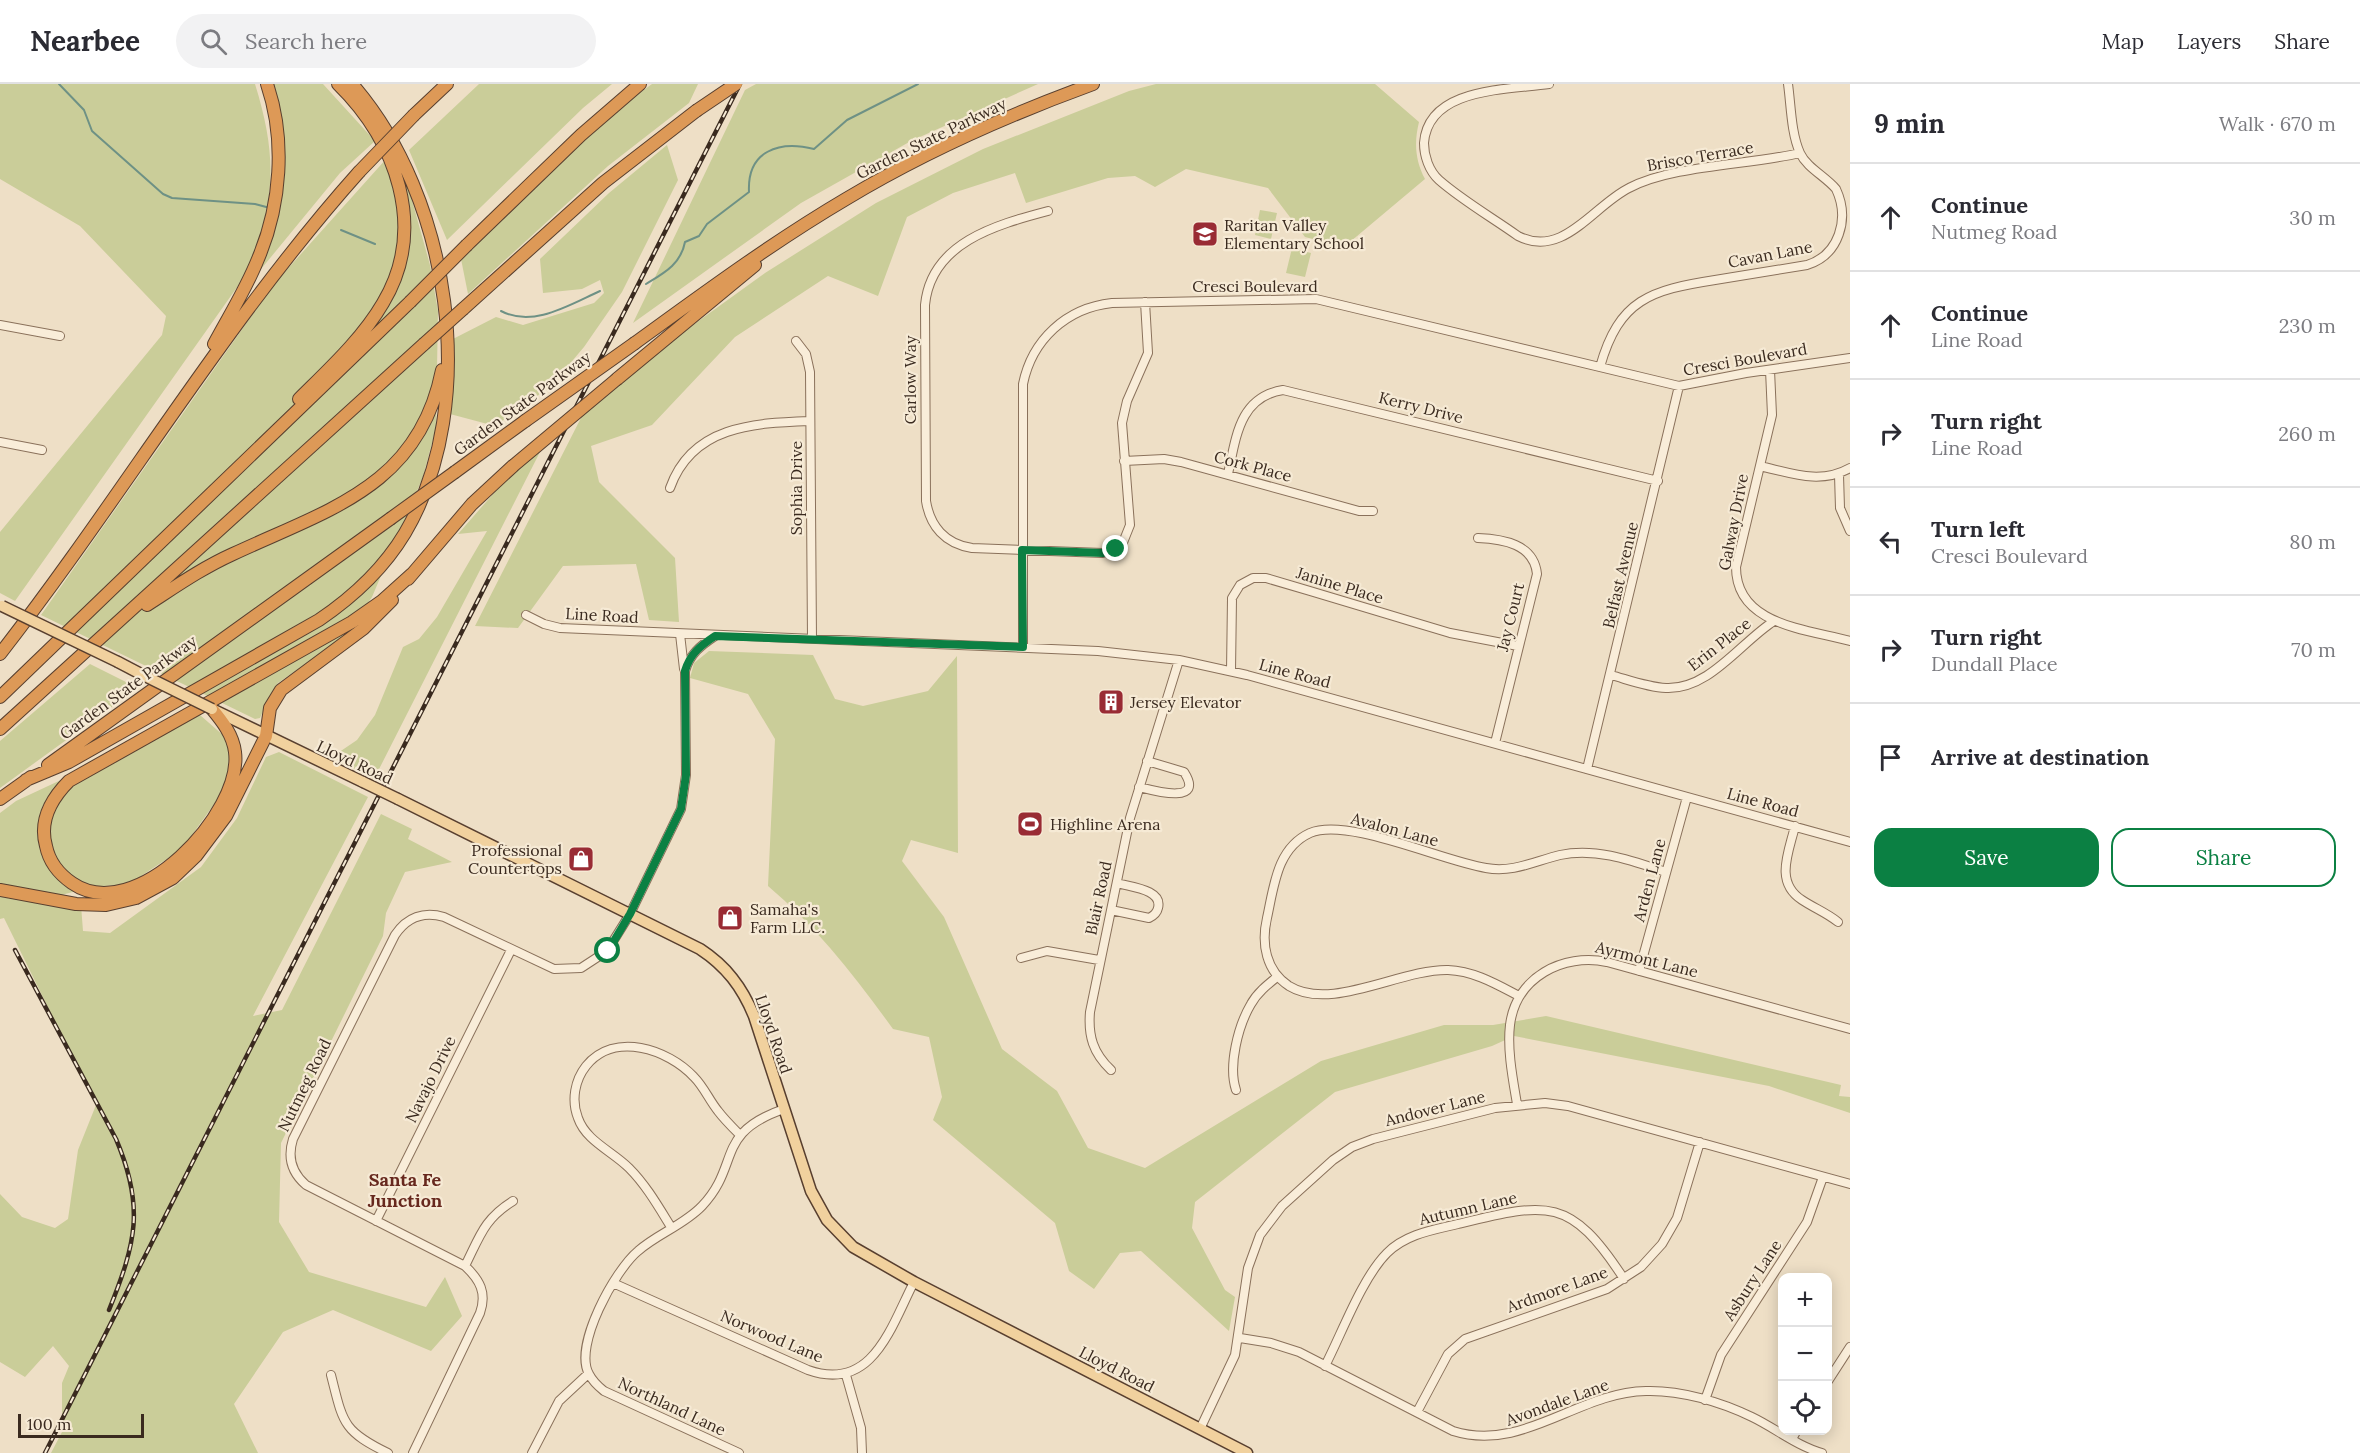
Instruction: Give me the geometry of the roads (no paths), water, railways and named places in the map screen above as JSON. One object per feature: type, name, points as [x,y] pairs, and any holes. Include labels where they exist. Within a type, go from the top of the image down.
[{"type":"highway","points":[[196,381],[247,285],[271,221],[277,180],[278,141],[267,84]]},
{"type":"highway","points":[[237,469],[375,316],[388,295],[401,261],[405,210],[394,167],[367,118],[338,84]]},
{"type":"highway","points":[[26,780],[69,762],[301,631],[339,606],[367,580],[404,534],[431,475],[445,406],[446,352],[439,272],[420,201],[388,132],[352,84]]},
{"type":"highway","points":[[0,654],[53,585],[277,269],[359,172],[447,84]]},
{"type":"highway","points":[[0,697],[565,150],[640,84]]},
{"type":"highway","points":[[0,729],[603,183],[696,111],[736,84]]},
{"type":"highway","name":"Garden State Parkway","points":[[0,799],[782,239],[846,199],[925,156],[1007,118],[1093,84]]},
{"type":"highway","points":[[0,890],[96,905],[127,901],[154,890],[180,872],[211,837],[232,804],[266,736],[270,708],[281,690],[371,622],[472,504],[513,466],[739,280],[782,239]]},
{"type":"highway","points":[[123,620],[205,568],[332,509],[375,483],[399,460],[422,427],[438,391],[446,352]]},
{"type":"highway","points":[[212,708],[231,738],[236,754],[234,770],[220,804],[191,846],[155,877],[126,890],[91,891],[67,879],[50,858],[44,828],[49,808],[69,781],[86,769],[347,625],[382,601],[412,574]]},
{"type":"main road","name":"Lloyd Road","points":[[1,606],[700,949],[718,962],[735,980],[754,1016],[811,1191],[827,1220],[853,1247],[914,1282],[1247,1453]]},
{"type":"street","name":"Brisco Terrace","points":[[1549,84],[1457,99],[1435,114],[1425,135],[1427,162],[1439,180],[1518,236],[1530,241],[1546,242],[1564,237],[1613,197],[1649,179],[1800,153]]},
{"type":"street","points":[[1788,84],[1800,153]]},
{"type":"street","name":"Cavan Lane","points":[[1600,367],[1608,341],[1621,318],[1651,294],[1675,286],[1807,265],[1819,262],[1834,250],[1843,236],[1846,224],[1842,199],[1800,153]]},
{"type":"street","name":"Carlow Way","points":[[1048,211],[998,227],[949,252],[930,278],[925,305],[926,501],[929,517],[940,533],[958,545],[1022,550],[1103,553],[1122,545],[1130,525],[1121,432],[1124,412],[1144,365],[1149,346],[1145,302]]},
{"type":"street","name":"Cresci Boulevard","points":[[1023,647],[1021,396],[1024,375],[1031,357],[1051,330],[1080,311],[1104,304],[1314,299],[1679,386],[1850,358]]},
{"type":"street","points":[[0,325],[60,336]]},
{"type":"street","name":"Sophia Drive","points":[[796,341],[806,354],[809,363],[812,639]]},
{"type":"street","name":"Galway Drive","points":[[1770,370],[1772,415],[1736,567],[1736,577],[1744,600],[1773,621],[1850,641]]},
{"type":"street","name":"Belfast Avenue","points":[[1587,769],[1679,386]]},
{"type":"street","name":"Kerry Drive","points":[[1228,474],[1240,424],[1246,412],[1261,397],[1283,390],[1658,481]]},
{"type":"street","points":[[670,488],[677,468],[683,461],[724,433],[756,423],[810,421]]},
{"type":"street","points":[[0,442],[42,450]]},
{"type":"street","name":"Cork Place","points":[[1124,461],[1164,459],[1228,474],[1359,511],[1373,511]]},
{"type":"street","points":[[1760,466],[1816,478],[1839,475],[1850,468]]},
{"type":"street","points":[[1839,475],[1840,508],[1850,531]]},
{"type":"street","name":"Jay Court","points":[[1478,538],[1504,540],[1525,550],[1534,560],[1537,574],[1495,743]]},
{"type":"street","name":"Janine Place","points":[[1231,671],[1232,598],[1240,585],[1253,578],[1266,578],[1441,631],[1518,646]]},
{"type":"street","name":"Line Road","points":[[526,615],[544,624],[560,628],[1023,647],[1098,651],[1179,660],[1231,671],[1850,842]]},
{"type":"street","name":"Erin Place","points":[[1611,675],[1661,688],[1689,685],[1711,672],[1754,634],[1773,621]]},
{"type":"street","points":[[630,914],[675,823],[684,794],[685,671],[680,634]]},
{"type":"street","points":[[685,671],[688,661],[699,647],[715,636]]},
{"type":"street","name":"Blair Road","points":[[1111,1070],[1096,1053],[1090,1035],[1090,1012],[1099,960],[1139,787],[1179,660]]},
{"type":"street","points":[[1139,787],[1177,795],[1186,787],[1188,781],[1184,772],[1147,761]]},
{"type":"street","name":"Arden Lane","points":[[1639,971],[1687,797]]},
{"type":"street","points":[[1795,826],[1785,863],[1786,881],[1801,900],[1839,922]]},
{"type":"street","name":"Avalon Lane","points":[[1277,977],[1266,954],[1264,935],[1277,872],[1291,847],[1305,836],[1322,830],[1348,831],[1487,869],[1514,868],[1560,855],[1587,852],[1611,856],[1666,872]]},
{"type":"street","points":[[1111,910],[1149,918],[1158,911],[1158,899],[1151,892],[1117,883]]},
{"type":"street","name":"Nutmeg Road","points":[[465,1266],[309,1188],[299,1179],[291,1163],[293,1139],[395,935],[405,922],[417,916],[435,915],[554,969],[581,968],[608,951],[630,914]]},
{"type":"street","name":"Navajo Drive","points":[[376,1221],[511,950]]},
{"type":"street","points":[[1021,958],[1047,951],[1099,960]]},
{"type":"street","name":"Ayrmont Lane","points":[[1518,1104],[1509,1034],[1512,1014],[1519,996],[1539,975],[1569,961],[1597,960],[1850,1029]]},
{"type":"street","points":[[1236,1090],[1233,1067],[1245,1016],[1257,994],[1277,977],[1298,990],[1318,995],[1422,972],[1456,970],[1482,977],[1519,996]]},
{"type":"street","points":[[671,1227],[638,1178],[591,1138],[581,1125],[574,1099],[577,1082],[584,1069],[597,1056],[613,1048],[631,1046],[649,1050],[692,1075],[718,1112],[739,1134]]},
{"type":"street","name":"Andover Lane","points":[[1200,1429],[1230,1371],[1240,1338],[1248,1268],[1260,1235],[1282,1206],[1333,1160],[1352,1147],[1373,1138],[1518,1104],[1568,1106],[1850,1184]]},
{"type":"street","points":[[532,1453],[559,1401],[588,1374],[586,1344],[613,1283],[636,1252],[693,1214],[709,1198],[739,1134],[758,1118],[784,1109]]},
{"type":"street","name":"Ardmore Lane","points":[[1417,1412],[1448,1354],[1465,1339],[1595,1294],[1624,1279],[1652,1257],[1671,1231],[1683,1204],[1700,1142]]},
{"type":"street","name":"Asbury Lane","points":[[1705,1400],[1721,1355],[1807,1222],[1823,1177]]},
{"type":"street","points":[[413,1453],[482,1306],[479,1282],[465,1266],[487,1222],[493,1214],[513,1201]]},
{"type":"street","name":"Autumn Lane","points":[[1325,1366],[1377,1264],[1398,1244],[1423,1233],[1515,1210],[1550,1211],[1573,1220],[1591,1233],[1624,1279]]},
{"type":"street","points":[[862,1453],[861,1428],[846,1375],[877,1352],[914,1282]]},
{"type":"street","name":"Norwood Lane","points":[[613,1283],[808,1370],[823,1374],[846,1375]]},
{"type":"street","name":"Avondale Lane","points":[[1240,1338],[1286,1347],[1463,1435],[1494,1439],[1518,1435],[1631,1392],[1659,1391],[1705,1400],[1752,1417],[1822,1453]]},
{"type":"street","points":[[1832,1374],[1850,1347]]},
{"type":"street","name":"Northland Lane","points":[[588,1374],[600,1388],[613,1397],[739,1453]]},
{"type":"street","points":[[331,1375],[342,1418],[349,1429],[364,1442],[388,1453]]},
{"type":"street","points":[[1792,1439],[1794,1435]]},
{"type":"waterway","points":[[59,84],[84,110],[92,131],[163,194],[172,198],[255,204],[270,208]]},
{"type":"waterway","points":[[646,284],[676,262],[685,242],[699,236],[707,224],[749,192],[753,167],[759,158],[768,152],[789,146],[814,149],[847,120],[918,84]]},
{"type":"waterway","points":[[341,230],[375,244]]},
{"type":"waterway","points":[[501,311],[513,316],[538,316],[551,313],[600,291]]},
{"type":"railway","points":[[45,1453],[740,84]]},
{"type":"railway","points":[[15,950],[116,1139],[131,1185],[134,1205],[131,1244],[126,1265],[109,1310]]},
{"type":"place","name":"Raritan Valley Elementary School","points":[[1205,234]]},
{"type":"place","name":"Jersey Elevator","points":[[1111,702]]},
{"type":"place","name":"Highline Arena","points":[[1030,824]]},
{"type":"place","name":"Professional Countertops","points":[[581,859]]},
{"type":"place","name":"Samaha's Farm LLC.","points":[[730,918]]},
{"type":"district","name":"Santa Fe Junction","points":[[405,1190]]}]
